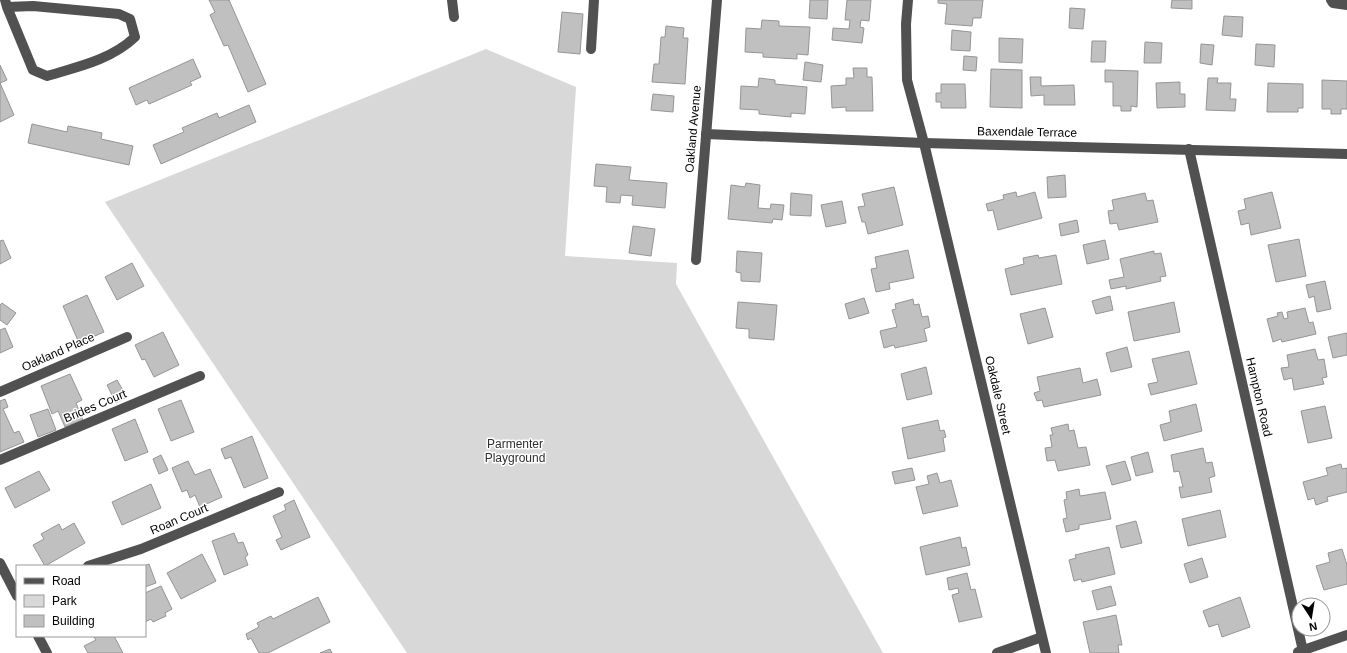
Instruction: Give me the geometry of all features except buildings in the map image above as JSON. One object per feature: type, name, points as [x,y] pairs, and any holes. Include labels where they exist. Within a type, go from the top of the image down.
[{"type":"street","points":[[452,0],[454,17]]},
{"type":"street","points":[[591,49],[594,0]]},
{"type":"street","name":"Oakland Avenue","points":[[696,260],[717,0]]},
{"type":"street","name":"Oakdale Street","points":[[908,0],[906,24],[907,80],[924,143],[1046,653]]},
{"type":"street","points":[[1331,0],[1332,3],[1347,5]]},
{"type":"street","points":[[6,3],[119,14],[130,19],[135,38],[127,46],[94,62],[47,76],[33,70],[6,3]]},
{"type":"street","name":"Baxendale Terrace","points":[[706,134],[924,143],[1347,154]]},
{"type":"street","name":"Hampton Road","points":[[1189,149],[1300,652]]},
{"type":"street","name":"Oakland Place","points":[[0,392],[127,337]]},
{"type":"street","name":"Brides Court","points":[[0,460],[200,376]]},
{"type":"street","name":"Roan Court","points":[[91,565],[140,549],[279,492]]},
{"type":"street","points":[[0,563],[16,592]]},
{"type":"street","points":[[1300,652],[1347,634]]},
{"type":"street","points":[[39,637],[47,653]]},
{"type":"street","points":[[997,653],[1042,637]]},
{"type":"green space","name":"Parmenter Playground","points":[[486,49],[576,87],[565,256],[677,263],[676,284],[883,653],[407,653],[105,202]]}]
